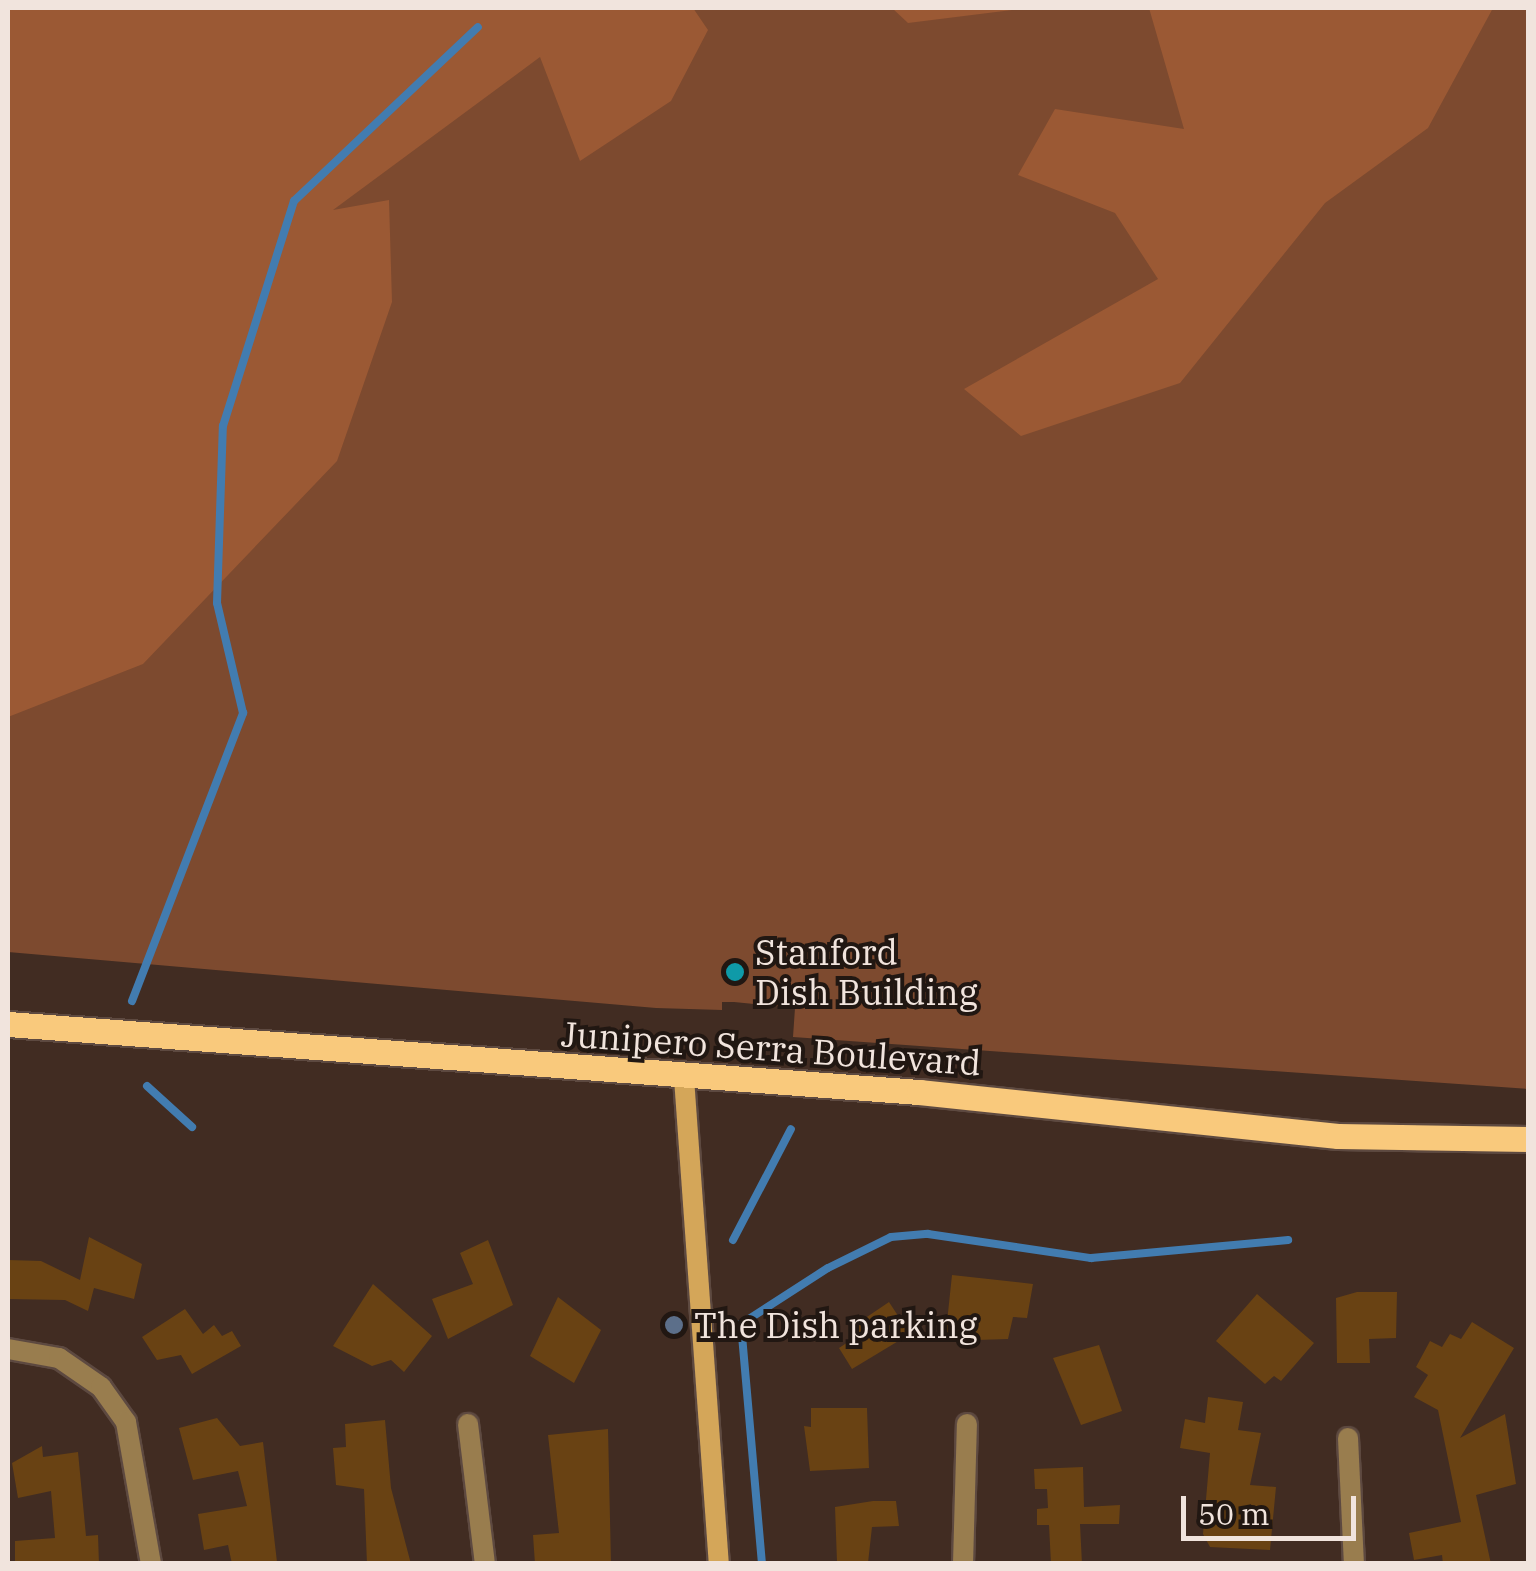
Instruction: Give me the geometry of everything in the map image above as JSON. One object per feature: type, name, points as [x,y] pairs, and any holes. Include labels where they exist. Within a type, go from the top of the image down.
[{"type":"main road","name":"Junipero Serra Boulevard","points":[[8,1024],[684,1078],[918,1092],[1338,1136],[1528,1139]]},
{"type":"street","points":[[684,1078],[719,1564]]},
{"type":"street","points":[[8,1349],[58,1358],[100,1387],[126,1422],[151,1564]]},
{"type":"street","points":[[468,1424],[485,1564]]},
{"type":"street","points":[[962,1564],[967,1424]]},
{"type":"street","points":[[1348,1438],[1354,1564]]},
{"type":"shaded area","points":[[8,8],[1528,8],[1528,1089],[793,1037],[795,1008],[734,1002],[722,1002],[722,1010],[656,1008],[8,952]]},
{"type":"shaded area","points":[[8,8],[693,8],[708,30],[671,101],[580,161],[540,57],[333,210],[389,200],[392,302],[337,461],[143,664],[8,717]]},
{"type":"shaded area","points":[[892,8],[1028,8],[908,23]]},
{"type":"shaded area","points":[[1149,8],[1493,8],[1428,128],[1325,203],[1180,383],[1021,436],[964,389],[1158,279],[1115,213],[1018,175],[1055,109],[1184,129]]},
{"type":"building","points":[[89,1237],[142,1264],[134,1299],[94,1288],[88,1311],[65,1300],[8,1299],[8,1260],[41,1261],[80,1280]]},
{"type":"building","points":[[488,1240],[513,1305],[448,1339],[432,1299],[473,1284],[460,1253]]},
{"type":"building","points":[[952,1275],[1033,1284],[1027,1318],[1013,1317],[1008,1339],[945,1341]]},
{"type":"building","points":[[373,1284],[432,1336],[404,1372],[391,1360],[372,1366],[333,1346]]},
{"type":"building","points":[[1357,1292],[1397,1292],[1396,1338],[1369,1339],[1370,1363],[1337,1363],[1336,1298]]},
{"type":"building","points":[[1257,1294],[1314,1343],[1281,1381],[1274,1376],[1265,1384],[1216,1341]]},
{"type":"building","points":[[558,1297],[601,1330],[574,1383],[530,1356]]},
{"type":"building","points":[[889,1302],[910,1334],[852,1369],[839,1348],[860,1334],[855,1325]]},
{"type":"building","points":[[185,1309],[203,1334],[214,1325],[222,1336],[232,1331],[241,1346],[192,1374],[181,1355],[157,1360],[142,1337]]},
{"type":"building","points":[[1472,1322],[1514,1348],[1460,1438],[1505,1414],[1516,1484],[1476,1495],[1491,1564],[1443,1564],[1442,1555],[1414,1560],[1409,1533],[1461,1522],[1438,1410],[1414,1397],[1428,1375],[1416,1367],[1430,1341],[1442,1347],[1450,1334],[1461,1339]]},
{"type":"building","points":[[1099,1345],[1122,1411],[1081,1425],[1053,1358]]},
{"type":"building","points":[[1208,1397],[1243,1402],[1238,1430],[1261,1433],[1250,1485],[1276,1487],[1270,1550],[1210,1547],[1203,1534],[1210,1453],[1180,1448],[1185,1419],[1205,1423]]},
{"type":"building","points":[[811,1408],[867,1408],[869,1468],[810,1471],[804,1426],[811,1427]]},
{"type":"building","points":[[217,1418],[240,1446],[263,1442],[277,1562],[232,1564],[228,1545],[204,1550],[198,1514],[247,1506],[238,1471],[193,1480],[179,1428]]},
{"type":"building","points":[[385,1420],[391,1488],[411,1564],[367,1564],[364,1489],[336,1485],[333,1448],[346,1447],[345,1424]]},
{"type":"building","points":[[608,1429],[611,1564],[535,1564],[533,1535],[559,1533],[548,1435]]},
{"type":"building","points":[[42,1446],[43,1457],[78,1452],[86,1536],[98,1535],[99,1564],[15,1564],[15,1541],[55,1538],[51,1491],[18,1498],[12,1463]]},
{"type":"building","points":[[1083,1467],[1084,1507],[1120,1505],[1119,1524],[1080,1524],[1082,1564],[1051,1564],[1049,1525],[1037,1525],[1037,1509],[1048,1508],[1047,1489],[1035,1489],[1034,1469]]},
{"type":"building","points":[[896,1501],[899,1526],[872,1527],[868,1563],[837,1562],[835,1507]]},
{"type":"waterway","points":[[132,1001],[243,713],[217,603],[223,426],[294,201],[478,27]]},
{"type":"waterway","points":[[147,1086],[192,1127]]},
{"type":"waterway","points":[[733,1240],[791,1129]]},
{"type":"waterway","points":[[762,1564],[741,1324],[828,1268],[891,1237],[928,1234],[1091,1258],[1288,1240]]},
{"type":"place","name":"Stanford Dish Building","points":[[735,972]]},
{"type":"place","name":"The Dish parking","points":[[674,1325]]}]
